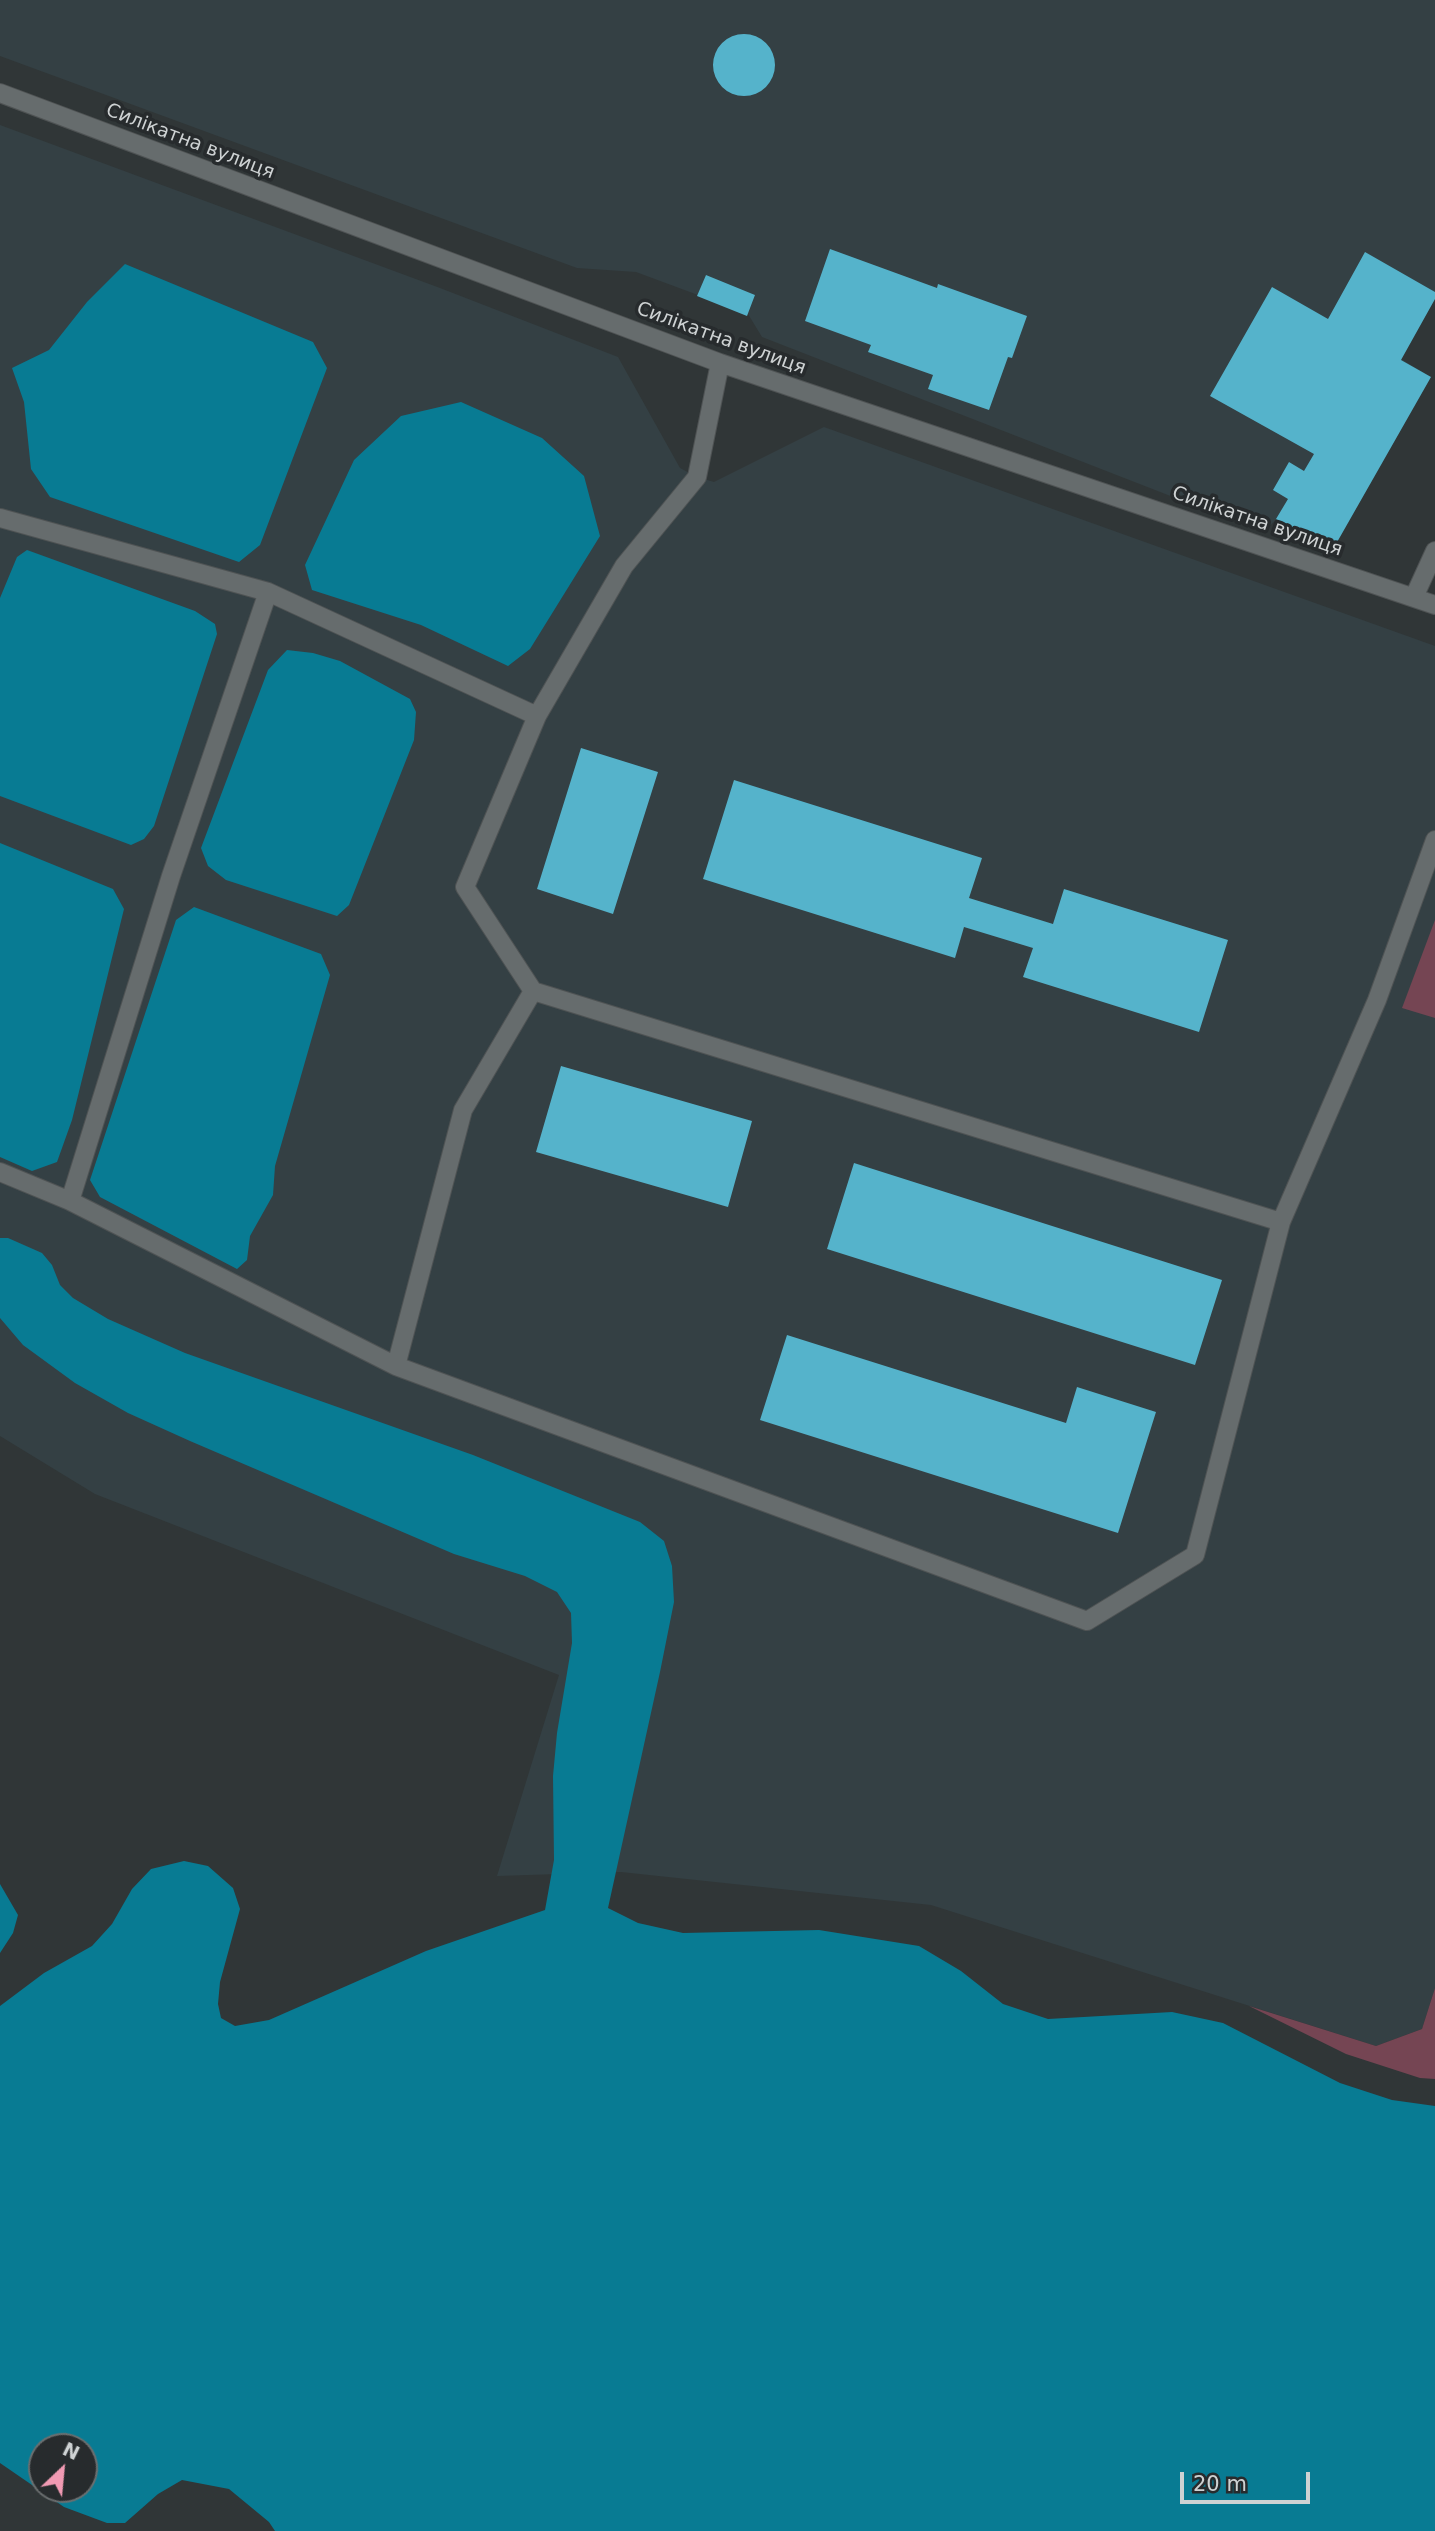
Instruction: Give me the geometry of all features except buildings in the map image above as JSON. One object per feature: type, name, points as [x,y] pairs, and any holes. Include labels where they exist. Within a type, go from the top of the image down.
[{"type":"street","name":"Силікатна вулиця","points":[[0,93],[720,363],[1435,605]]},
{"type":"street","points":[[720,363],[697,477],[624,566],[537,716],[465,887],[533,991],[1281,1222]]},
{"type":"street","points":[[0,518],[268,592],[537,716]]},
{"type":"street","points":[[1414,597],[1435,551]]},
{"type":"street","points":[[70,1201],[170,876],[268,592]]},
{"type":"street","points":[[0,1172],[70,1201],[396,1366],[1087,1621],[1195,1555],[1281,1222],[1377,1000],[1435,840]]},
{"type":"street","points":[[396,1366],[463,1110],[533,991]]},
{"type":"shaded area","points":[[0,0],[1435,0],[1435,299],[1401,359],[1431,377],[1332,551],[1277,519],[1263,532],[762,337],[748,314],[755,295],[706,275],[698,295],[636,272],[577,268],[0,56]]},
{"type":"shaded area","points":[[0,125],[618,357],[680,468],[697,477],[714,482],[824,427],[1435,646],[1435,1988],[1422,2029],[1376,2046],[931,1905],[621,1872],[497,1876],[559,1675],[95,1494],[0,1436]]},
{"type":"shaded area","points":[[1435,920],[1435,1018],[1402,1008]]},
{"type":"shaded area","points":[[1435,1988],[1435,2079],[1420,2078],[1346,2054],[1249,2006],[1376,2046],[1422,2029]]},
{"type":"water","points":[[125,264],[313,342],[327,368],[260,545],[239,562],[50,497],[31,469],[24,402],[12,368],[49,350],[87,302]]},
{"type":"water","points":[[461,402],[542,438],[584,476],[600,536],[530,649],[508,666],[421,625],[312,590],[305,565],[354,460],[401,416]]},
{"type":"water","points":[[27,550],[195,611],[215,624],[217,634],[154,826],[144,839],[131,845],[0,796],[0,598],[17,557]]},
{"type":"water","points":[[287,650],[313,653],[340,661],[410,699],[416,712],[414,740],[349,905],[337,916],[226,880],[208,866],[201,848],[268,670]]},
{"type":"water","points":[[0,843],[113,889],[124,909],[72,1120],[57,1162],[32,1171],[0,1157]]},
{"type":"water","points":[[194,907],[321,954],[330,975],[275,1166],[273,1195],[250,1236],[247,1260],[237,1269],[100,1197],[90,1180],[176,920]]},
{"type":"water","points":[[0,1238],[8,1238],[42,1253],[52,1265],[60,1285],[73,1298],[108,1319],[185,1353],[473,1455],[640,1522],[664,1541],[672,1566],[674,1602],[608,1908],[638,1923],[683,1933],[819,1930],[919,1946],[961,1971],[1003,2004],[1048,2019],[1172,2012],[1223,2023],[1340,2083],[1392,2100],[1435,2106],[1435,2531],[275,2531],[269,2522],[229,2489],[182,2480],[158,2494],[125,2523],[107,2523],[64,2507],[58,2503],[98,2503],[98,2433],[28,2433],[28,2482],[0,2463],[0,2006],[44,1973],[92,1946],[112,1924],[132,1889],[151,1869],[184,1861],[208,1866],[233,1888],[240,1909],[220,1982],[218,2004],[221,2018],[235,2026],[269,2020],[426,1951],[545,1910],[554,1860],[553,1776],[557,1733],[572,1643],[571,1613],[557,1592],[525,1576],[454,1554],[128,1413],[75,1383],[23,1345],[0,1318]]},
{"type":"water","points":[[0,1884],[18,1915],[13,1933],[0,1953]]}]
